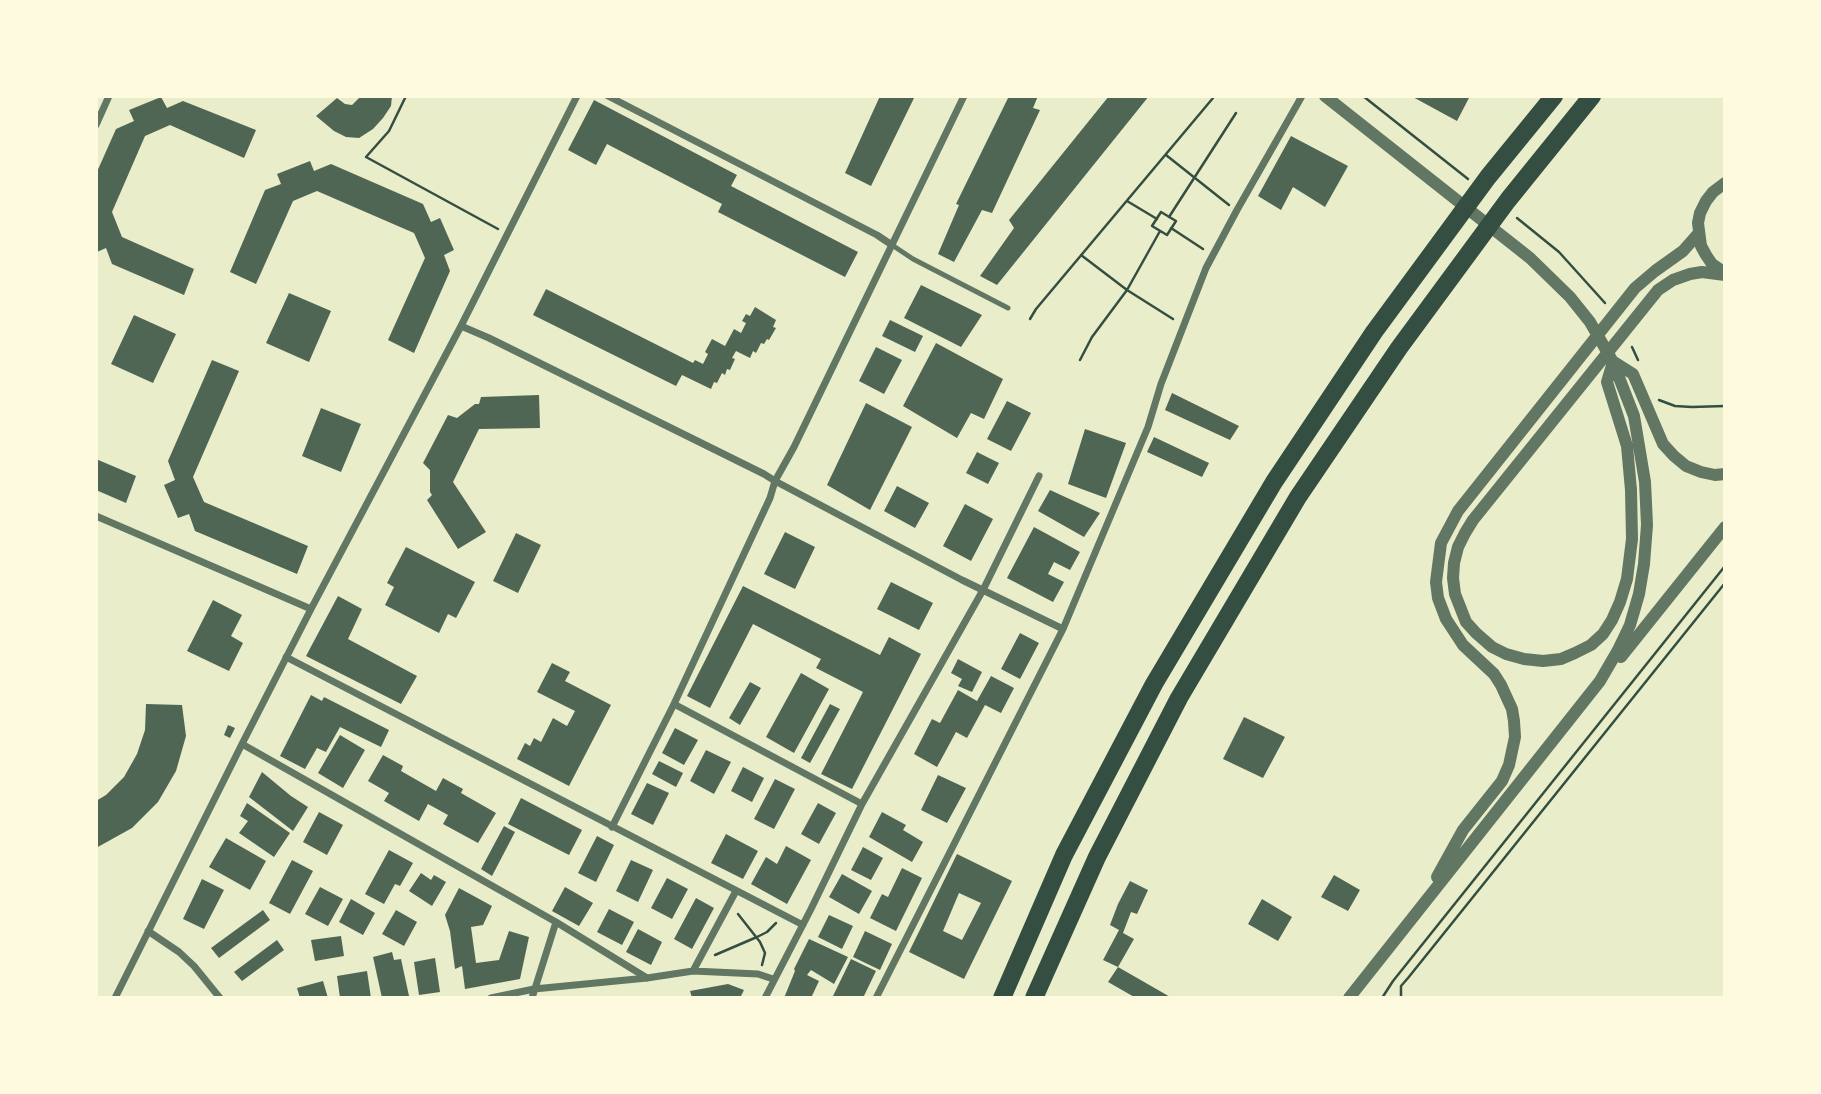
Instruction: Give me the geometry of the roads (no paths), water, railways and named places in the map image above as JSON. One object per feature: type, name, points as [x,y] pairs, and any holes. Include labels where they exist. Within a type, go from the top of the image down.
[{"type":"highway","points":[[1002,998],[1063,855],[1154,684],[1274,482],[1382,320],[1488,177],[1554,96]]},
{"type":"highway","points":[[1034,998],[1097,857],[1179,698],[1298,497],[1399,348],[1508,200],[1592,96]]},
{"type":"street","points":[[96,125],[109,96]]},
{"type":"street","points":[[116,998],[286,657],[461,326],[577,96]]},
{"type":"street","points":[[608,96],[877,234],[892,245]]},
{"type":"street","points":[[612,827],[674,704],[770,498],[775,481],[964,96]]},
{"type":"street","points":[[876,998],[1063,629],[1148,427],[1161,384],[1206,268],[1302,96]]},
{"type":"street","points":[[1325,96],[1530,258],[1570,297],[1590,322],[1614,362],[1633,416],[1645,482],[1647,525],[1639,594],[1630,625],[1600,681]]},
{"type":"street","points":[[1725,183],[1706,201],[1698,223],[1698,234],[1706,255],[1712,264],[1725,274]]},
{"type":"street","points":[[1421,907],[1463,830],[1502,781],[1509,765],[1515,737],[1514,720],[1502,685],[1463,645],[1446,619],[1438,598],[1436,582],[1441,543],[1458,511],[1635,288],[1684,251],[1698,234]]},
{"type":"street","points":[[1614,362],[1607,382],[1627,446],[1632,503],[1632,539],[1627,579],[1620,602],[1603,634],[1591,645],[1575,653],[1560,659],[1543,661],[1524,660],[1506,654],[1492,647],[1466,622],[1455,594],[1454,563],[1465,533],[1658,290],[1690,274],[1725,274]]},
{"type":"street","points":[[461,326],[752,468],[983,590],[1063,629]]},
{"type":"street","points":[[1614,362],[1633,374],[1663,444],[1674,456],[1686,466],[1715,475],[1725,474]]},
{"type":"street","points":[[765,998],[862,804],[983,590],[1039,476]]},
{"type":"street","points":[[96,516],[311,609]]},
{"type":"street","points":[[1349,998],[1725,527]]},
{"type":"street","points":[[286,657],[803,925]]},
{"type":"street","points":[[674,704],[862,804]]},
{"type":"street","points":[[242,744],[556,922],[647,978]]},
{"type":"street","points":[[693,971],[736,891]]},
{"type":"street","points":[[533,993],[556,922]]},
{"type":"street","points":[[148,931],[179,952],[220,998]]},
{"type":"street","points":[[491,998],[693,971],[758,974],[773,979]]},
{"type":"lane","points":[[892,245],[913,259],[1008,308]]}]
